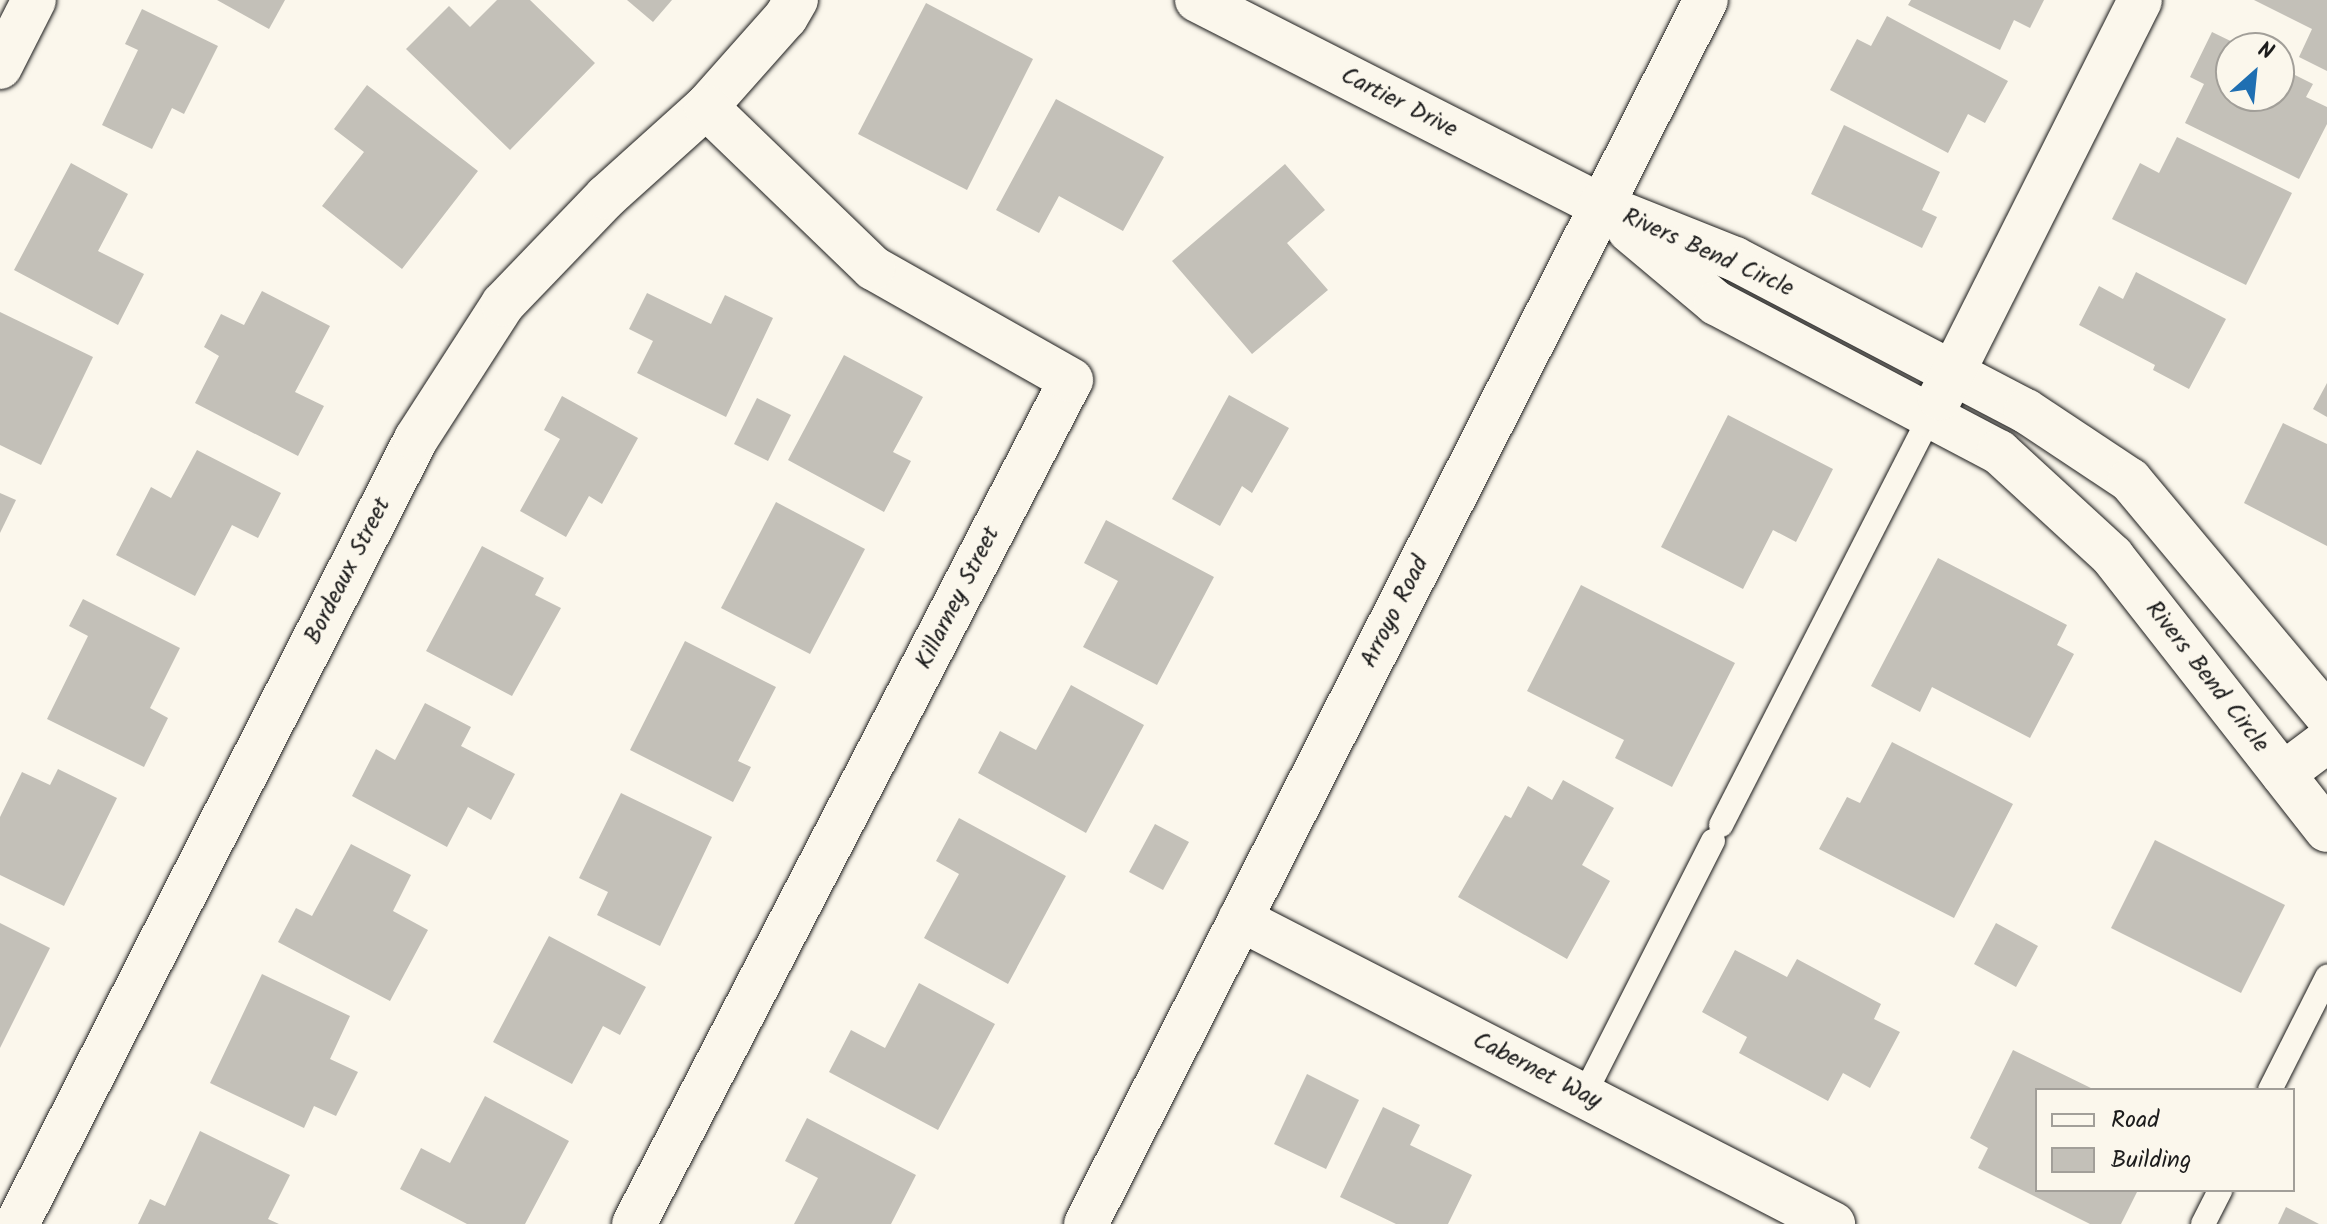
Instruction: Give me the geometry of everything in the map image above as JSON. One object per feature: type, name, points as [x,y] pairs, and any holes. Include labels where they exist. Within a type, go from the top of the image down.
[{"type":"street","points":[[0,67],[34,0]]},
{"type":"street","name":"Bordeaux Street","points":[[17,1224],[416,439],[503,304],[606,197],[706,107],[786,17],[796,0]]},
{"type":"street","name":"Cartier Drive","points":[[1197,0],[1600,205]]},
{"type":"street","name":"Arroyo Road","points":[[1086,1224],[1706,0]]},
{"type":"street","points":[[1930,416],[2140,0]]},
{"type":"street","name":"Killarney Street","points":[[634,1224],[1071,380],[873,268],[706,107]]},
{"type":"street","name":"Rivers Bend Circle","points":[[1600,205],[1735,259],[2026,411],[2130,480],[2327,716]]},
{"type":"street","name":"Rivers Bend Circle","points":[[1600,205],[1716,303],[1999,452],[2112,556],[2327,830]]},
{"type":"street","points":[[2283,774],[2327,741]]},
{"type":"street","name":"Cabernet Way","points":[[1240,919],[1833,1224]]},
{"type":"lane","points":[[1584,1095],[1930,416]]},
{"type":"lane","points":[[2271,1088],[2327,977]]},
{"type":"lane","points":[[2203,1224],[2219,1192]]},
{"type":"building","points":[[217,0],[285,0],[269,29]]},
{"type":"building","points":[[497,0],[530,0],[595,63],[510,150],[406,49],[449,6],[470,27]]},
{"type":"building","points":[[627,0],[672,0],[653,22]]},
{"type":"building","points":[[1911,0],[2044,0],[2030,28],[2014,20],[2000,50],[1908,5]]},
{"type":"building","points":[[2254,0],[2327,0],[2327,71],[2299,57],[2312,29]]},
{"type":"building","points":[[926,3],[1033,59],[967,190],[858,134]]},
{"type":"building","points":[[142,9],[218,46],[184,114],[172,108],[152,149],[102,125],[138,50],[125,44]]},
{"type":"building","points":[[1887,16],[2008,81],[1985,123],[1968,114],[1948,153],[1830,90],[1857,39],[1871,46]]},
{"type":"building","points":[[2212,32],[2215,33],[2215,112],[2295,112],[2295,75],[2313,84],[2306,97],[2327,107],[2327,124],[2299,179],[2185,123],[2204,84],[2190,77]]},
{"type":"building","points":[[367,85],[478,171],[402,269],[322,206],[364,152],[334,129]]},
{"type":"building","points":[[1056,99],[1164,157],[1123,231],[1059,196],[1039,233],[996,210]]},
{"type":"building","points":[[1844,125],[1940,172],[1922,210],[1937,217],[1922,248],[1811,194]]},
{"type":"building","points":[[2177,137],[2292,193],[2246,285],[2112,219],[2140,163],[2159,173]]},
{"type":"building","points":[[71,163],[128,194],[98,251],[144,274],[118,325],[14,270]]},
{"type":"building","points":[[1285,164],[1325,210],[1287,243],[1328,290],[1252,354],[1172,261]]},
{"type":"building","points":[[2136,272],[2226,319],[2189,389],[2153,370],[2155,365],[2079,325],[2099,286],[2123,299]]},
{"type":"building","points":[[262,291],[330,326],[295,392],[324,406],[298,456],[195,403],[219,356],[204,347],[221,314],[244,325]]},
{"type":"building","points":[[647,293],[711,324],[725,295],[773,318],[726,417],[637,373],[653,341],[629,329]]},
{"type":"building","points":[[0,312],[93,357],[41,465],[0,445]]},
{"type":"building","points":[[844,355],[923,397],[893,452],[911,461],[884,512],[788,460]]},
{"type":"building","points":[[2327,383],[2327,417],[2313,409]]},
{"type":"building","points":[[1229,395],[1289,428],[1252,493],[1242,486],[1220,526],[1172,499]]},
{"type":"building","points":[[562,396],[638,438],[602,504],[589,496],[566,537],[520,511],[560,439],[544,430]]},
{"type":"building","points":[[757,398],[791,415],[768,461],[734,444]]},
{"type":"building","points":[[1728,415],[1833,469],[1796,542],[1773,530],[1743,589],[1661,547]]},
{"type":"building","points":[[2283,423],[2327,444],[2327,546],[2244,503]]},
{"type":"building","points":[[197,450],[281,493],[258,538],[232,525],[195,596],[116,555],[151,487],[171,498]]},
{"type":"building","points":[[0,493],[16,500],[0,533]]},
{"type":"building","points":[[776,502],[865,549],[810,654],[721,608]]},
{"type":"building","points":[[1106,520],[1214,577],[1157,685],[1083,647],[1118,581],[1084,563]]},
{"type":"building","points":[[482,546],[544,578],[535,595],[561,608],[512,696],[426,651]]},
{"type":"building","points":[[1938,558],[2067,625],[2057,645],[2074,654],[2030,738],[1932,687],[1920,712],[1871,686]]},
{"type":"building","points":[[1581,585],[1735,663],[1672,787],[1615,758],[1624,740],[1527,691]]},
{"type":"building","points":[[83,599],[180,648],[150,708],[168,718],[144,767],[47,719],[88,636],[69,626]]},
{"type":"building","points":[[685,641],[776,687],[738,761],[751,767],[733,802],[630,750]]},
{"type":"building","points":[[1071,685],[1144,725],[1086,833],[978,773],[1000,731],[1036,750]]},
{"type":"building","points":[[425,703],[471,727],[461,746],[515,774],[491,820],[468,807],[447,847],[352,796],[376,749],[395,760]]},
{"type":"building","points":[[1892,742],[2013,804],[1954,918],[1819,849],[1847,797],[1860,803]]},
{"type":"building","points":[[58,769],[117,798],[64,906],[0,875],[0,817],[22,772],[50,785]]},
{"type":"building","points":[[1563,780],[1614,808],[1582,865],[1610,881],[1567,959],[1458,897],[1505,815],[1511,818],[1528,786],[1552,800]]},
{"type":"building","points":[[621,793],[712,837],[660,946],[597,915],[608,892],[579,878]]},
{"type":"building","points":[[959,818],[1066,876],[1008,984],[924,938],[959,874],[936,861]]},
{"type":"building","points":[[1155,824],[1189,842],[1163,890],[1129,872]]},
{"type":"building","points":[[2155,840],[2285,905],[2241,993],[2111,928]]},
{"type":"building","points":[[351,844],[411,875],[393,911],[428,930],[390,1001],[278,942],[296,908],[312,916]]},
{"type":"building","points":[[0,923],[50,948],[0,1048]]},
{"type":"building","points":[[1996,923],[2038,946],[2016,987],[1974,964]]},
{"type":"building","points":[[549,936],[646,987],[620,1035],[603,1026],[572,1084],[493,1042]]},
{"type":"building","points":[[1735,950],[1787,977],[1797,959],[1881,1004],[1874,1019],[1900,1032],[1870,1088],[1843,1073],[1828,1101],[1739,1053],[1747,1037],[1702,1012]]},
{"type":"building","points":[[262,974],[350,1016],[330,1059],[358,1072],[336,1116],[314,1106],[304,1128],[210,1083]]},
{"type":"building","points":[[919,983],[995,1024],[938,1130],[829,1072],[851,1030],[885,1048]]},
{"type":"building","points":[[2013,1050],[2091,1088],[2035,1088],[2035,1192],[2137,1192],[2121,1224],[2090,1224],[1978,1168],[1988,1148],[1970,1138]]},
{"type":"building","points":[[1307,1074],[1359,1100],[1326,1169],[1274,1144]]},
{"type":"building","points":[[485,1096],[569,1141],[525,1224],[467,1224],[400,1189],[421,1148],[450,1163]]},
{"type":"building","points":[[1383,1107],[1420,1125],[1410,1145],[1472,1175],[1448,1224],[1396,1224],[1340,1197]]},
{"type":"building","points":[[807,1118],[916,1175],[891,1224],[794,1224],[818,1178],[785,1161]]},
{"type":"building","points":[[200,1131],[290,1175],[268,1219],[279,1224],[138,1224],[150,1199],[165,1206]]},
{"type":"building","points":[[2286,1207],[2319,1224],[2278,1224]]}]
